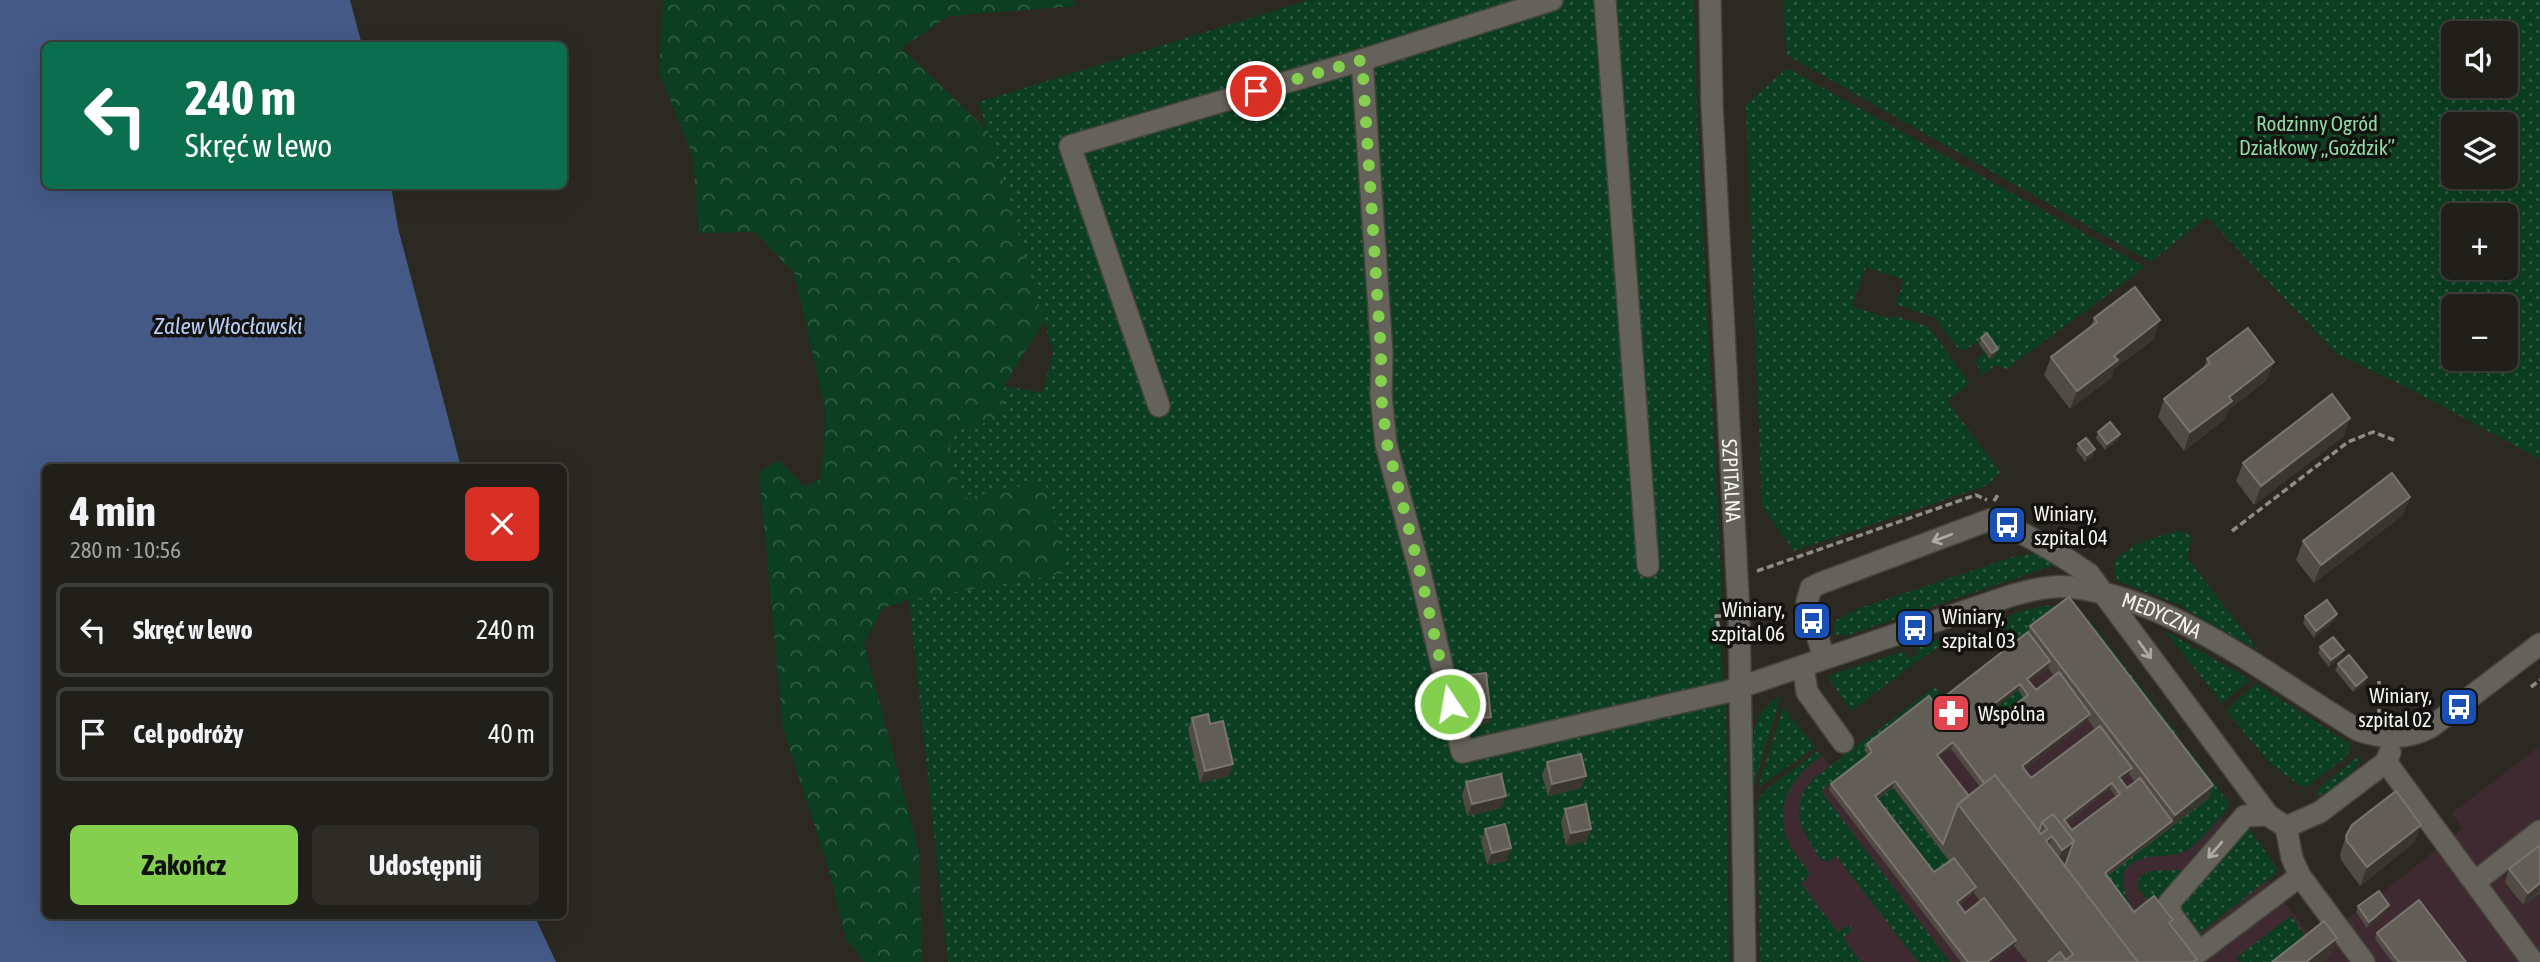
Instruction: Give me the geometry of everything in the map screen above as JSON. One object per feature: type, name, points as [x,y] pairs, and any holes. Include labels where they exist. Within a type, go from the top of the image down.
[{"type":"street","points":[[1158,406],[1070,146],[1362,60],[1552,0]]},
{"type":"street","points":[[1605,0],[1648,566]]},
{"type":"street","name":"SZPITALNA","points":[[1710,0],[1712,105],[1741,687],[1745,962]]},
{"type":"street","name":"MEDYCZNA","points":[[1362,60],[1381,353],[1381,395],[1387,444],[1462,752],[1687,702],[1741,687],[2031,590],[2070,587],[2106,595],[2169,617],[2212,639],[2358,730],[2372,735],[2396,737],[2419,734],[2540,644]]},
{"type":"street","points":[[1825,658],[1807,602],[1811,588],[1989,520],[2007,526],[2066,559],[2089,573],[2268,815],[2286,827],[2292,858],[2300,876],[2364,962]]},
{"type":"street","points":[[1803,666],[1807,692],[1843,742]]},
{"type":"street","points":[[2286,827],[2320,812],[2386,762],[2396,737]]},
{"type":"street","points":[[2386,762],[2536,961]]},
{"type":"street","points":[[2268,815],[2245,816],[2169,904],[2171,914],[2203,957],[2300,876]]},
{"type":"street","points":[[2475,882],[2540,831]]},
{"type":"path","points":[[2232,531],[2348,442],[2373,432],[2394,440]]},
{"type":"path","points":[[1748,574],[1976,495],[1994,503],[1999,493]]},
{"type":"path","points":[[2531,687],[2540,680]]},
{"type":"path","points":[[2379,681],[2379,718]]},
{"type":"shaded area","points":[[2064,609],[2315,942],[2377,897],[2462,829],[2452,813],[2540,746],[2540,962],[1770,962],[1765,797],[1820,753],[1831,767],[1935,687],[1943,697]]},
{"type":"green space","points":[[663,0],[1074,0],[1075,6],[949,16],[901,48],[988,131],[1044,321],[1004,386],[1001,419],[947,432],[960,499],[1045,481],[1066,573],[909,600],[883,608],[864,644],[919,851],[922,962],[864,962],[846,939],[828,867],[783,728],[759,472],[779,460],[804,487],[821,479],[826,412],[794,273],[755,232],[699,233],[693,157],[659,72]]},
{"type":"green space","points":[[1309,0],[1694,0],[1697,113],[1722,595],[1718,610],[1714,614],[1720,640],[1726,706],[1729,962],[948,962],[909,600],[1066,573],[960,499],[947,432],[1001,419],[1004,386],[1043,393],[1053,352],[979,102]]},
{"type":"green space","name":"Rodzinny Ogród Działkowy „Goździk”","points":[[1783,0],[2540,0],[2540,459],[2410,389],[2337,354],[2207,217],[2151,262],[1787,55]]},
{"type":"green space","points":[[1787,68],[2145,267],[2006,369],[1996,365],[1982,375],[1975,360],[1985,353],[1977,342],[1965,350],[1959,350],[1935,318],[1896,304],[1904,280],[1866,267],[1852,306],[1890,319],[1892,315],[1929,327],[1970,384],[1947,401],[2000,472],[1988,485],[1794,551],[1762,506],[1746,105]]},
{"type":"green space","points":[[2179,531],[2192,535],[2187,558],[2259,651],[2177,604],[2118,581],[2114,566],[2124,552],[2153,538]]},
{"type":"green space","points":[[2035,554],[2053,560],[2052,566],[1845,636],[1834,634],[1835,621],[1857,609],[2016,556]]},
{"type":"green space","points":[[2051,606],[2075,611],[2091,622],[2178,735],[2167,743],[2064,610],[1933,710],[1865,750],[1868,755],[1821,791],[1950,962],[1918,962],[1836,856],[1829,861],[1822,861],[1800,821],[1800,801],[1813,779],[1935,687],[1943,697],[2007,647],[1998,636],[2003,633],[2001,625],[2010,616],[2023,610]]},
{"type":"green space","points":[[2164,630],[2250,680],[2222,703]]},
{"type":"green space","points":[[1960,632],[1851,711],[1828,677],[1904,651],[1907,658],[1918,655],[1916,646]]},
{"type":"green space","points":[[2256,684],[2351,744],[2347,756],[2308,786],[2302,787],[2268,762],[2226,710]]},
{"type":"green space","points":[[2018,690],[2026,702],[1988,731],[1979,720]]},
{"type":"green space","points":[[1779,697],[1753,788],[1752,750],[1756,725],[1760,714]]},
{"type":"green space","points":[[1783,707],[1815,747],[1758,788]]},
{"type":"green space","points":[[2189,749],[2230,805],[2209,831],[2190,848],[2178,854],[2145,858],[2127,867],[2123,882],[2124,890],[2137,914],[2132,918],[2102,879],[2208,798],[2178,757]]},
{"type":"green space","points":[[1818,751],[1822,756],[1801,773],[1788,794],[1784,806],[1785,832],[1792,849],[1809,872],[1801,884],[1838,932],[1851,926],[1851,931],[1843,938],[1861,962],[1760,962],[1757,801],[1764,791]]},
{"type":"green space","points":[[2360,755],[2351,775],[2316,796],[2320,787]]},
{"type":"green space","points":[[1893,787],[1951,864],[1932,879],[1873,802]]},
{"type":"green space","points":[[2245,828],[2250,829],[2278,870],[2200,933],[2182,912],[2182,898]]},
{"type":"green space","points":[[2149,871],[2184,871],[2169,889],[2150,904],[2137,887],[2140,876]]},
{"type":"green space","points":[[2291,916],[2309,941],[2283,962],[2239,962],[2236,958]]},
{"type":"water","name":"Zalew Włocławski","points":[[0,0],[350,0],[361,42],[42,42],[42,189],[392,189],[398,228],[460,464],[42,464],[42,919],[536,919],[556,962],[0,962]]},
{"type":"building","points":[[2135,287],[2160,320],[2114,356],[2118,360],[2077,391],[2051,357],[2097,322],[2094,318]]},
{"type":"building","points":[[2248,328],[2274,362],[2229,397],[2232,401],[2190,432],[2164,399],[2210,363],[2207,359]]},
{"type":"building","points":[[1987,333],[1998,349],[1992,353],[1981,338]]},
{"type":"building","points":[[2332,394],[2350,418],[2261,486],[2243,463]]},
{"type":"building","points":[[2110,422],[2120,434],[2107,444],[2098,432]]},
{"type":"building","points":[[2086,438],[2095,449],[2087,455],[2078,444]]},
{"type":"building","points":[[2392,473],[2410,497],[2321,565],[2303,541]]},
{"type":"building","points":[[2069,597],[2213,785],[2175,815],[2030,626]]},
{"type":"building","points":[[2327,600],[2337,614],[2316,631],[2305,616]]},
{"type":"building","points":[[2028,632],[2050,661],[2027,679],[2036,690],[2059,672],[2090,714],[2022,766],[2031,778],[2100,726],[2132,768],[2119,777],[2127,788],[2140,778],[2172,821],[2105,873],[2134,912],[2154,896],[2173,920],[2169,923],[2197,959],[2193,962],[2138,962],[2065,866],[2074,841],[2053,814],[2042,822],[2039,831],[1995,775],[1984,783],[1953,742],[1937,755],[1969,796],[1958,804],[1943,844],[1895,781],[1875,796],[1934,872],[1954,858],[1976,887],[1957,902],[1965,913],[1984,898],[2016,940],[1987,962],[1968,962],[1831,784],[1872,752],[1867,744],[1929,696],[1935,704]],"holes":[[[2020,684],[2028,695],[1990,724],[1982,713]],[[2112,783],[2120,794],[2072,830],[2064,820]]]},
{"type":"building","points":[[2333,637],[2344,650],[2331,660],[2320,647]]},
{"type":"building","points":[[2349,655],[2367,677],[2356,686],[2338,664]]},
{"type":"building","points":[[1486,673],[1491,717],[1474,719],[1468,675]]},
{"type":"building","points":[[1208,714],[1210,724],[1223,721],[1233,764],[1205,771],[1192,718]]},
{"type":"building","points":[[1581,754],[1586,776],[1552,784],[1547,762]]},
{"type":"building","points":[[1501,774],[1506,796],[1472,804],[1466,782]]},
{"type":"building","points":[[1995,775],[2041,834],[2047,829],[2042,822],[2053,814],[2074,841],[2062,850],[2052,836],[2046,841],[2138,962],[2048,962],[2060,952],[2066,960],[2073,954],[1958,804]]},
{"type":"building","points":[[2396,791],[2421,825],[2367,867],[2346,836],[2352,825]]},
{"type":"building","points":[[1586,804],[1591,829],[1571,833],[1565,809]]},
{"type":"building","points":[[1505,824],[1511,848],[1492,853],[1485,829]]},
{"type":"building","points":[[2540,845],[2540,883],[2528,893],[2509,869]]},
{"type":"building","points":[[2379,891],[2389,905],[2369,922],[2358,906]]},
{"type":"building","points":[[2419,900],[2466,962],[2399,962],[2377,933]]},
{"type":"building","points":[[2324,921],[2337,938],[2306,962],[2272,962]]},
{"type":"place","name":"Winiary, szpital 04","points":[[2007,525]]},
{"type":"place","name":"Winiary, szpital 06","points":[[1812,621]]},
{"type":"place","name":"Winiary, szpital 03","points":[[1915,628]]},
{"type":"place","name":"Winiary, szpital 02","points":[[2459,707]]},
{"type":"place","name":"Wspólna","points":[[1951,713]]},
{"type":"route","points":[[1256,91],[1362,60],[1381,353],[1381,395],[1387,444],[1450,704]]}]
